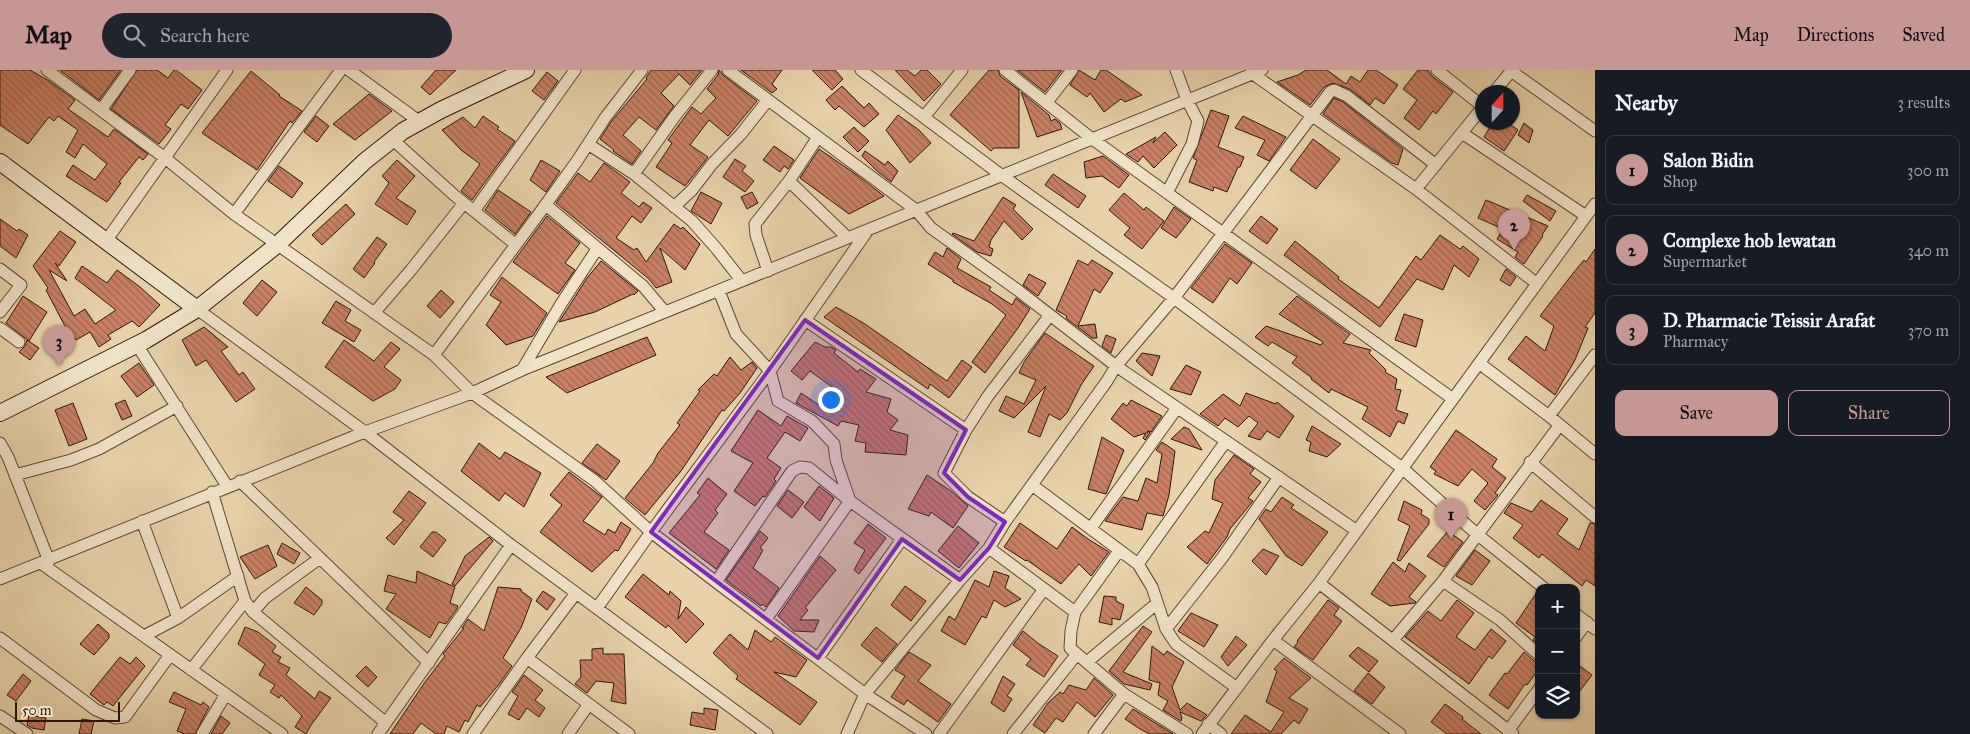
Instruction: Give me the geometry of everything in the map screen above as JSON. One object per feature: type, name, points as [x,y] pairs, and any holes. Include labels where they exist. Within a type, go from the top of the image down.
[{"type":"street","points":[[101,110],[130,70]]},
{"type":"street","points":[[106,241],[227,70]]},
{"type":"street","points":[[234,214],[341,70]]},
{"type":"street","points":[[348,70],[420,122]]},
{"type":"street","points":[[0,413],[136,344],[197,309],[278,244],[342,182],[392,140],[420,122],[506,74],[526,70]]},
{"type":"street","points":[[474,211],[575,70]]},
{"type":"street","points":[[434,355],[515,244],[546,205],[605,118],[642,70]]},
{"type":"street","points":[[634,174],[675,116],[712,70]]},
{"type":"street","points":[[728,70],[916,210],[931,228],[1116,366],[1357,531]]},
{"type":"street","points":[[862,70],[1002,175],[1174,298],[1402,468],[1478,536],[1539,584]]},
{"type":"street","points":[[924,117],[962,70]]},
{"type":"street","points":[[1004,70],[1091,138],[1452,399]]},
{"type":"street","points":[[1047,102],[1072,70]]},
{"type":"street","points":[[1167,193],[1192,144],[1198,121],[1187,100],[1176,70]]},
{"type":"street","points":[[1437,70],[1475,101]]},
{"type":"street","points":[[50,71],[165,158],[234,214],[434,355],[472,393],[595,481],[651,532],[716,582],[866,694],[926,734]]},
{"type":"street","points":[[1500,85],[1511,71],[1595,130]]},
{"type":"street","points":[[0,579],[227,486],[365,432],[472,393],[522,370],[1257,72],[1311,115],[1416,189],[1536,283]]},
{"type":"street","points":[[847,734],[866,694],[960,580],[989,548],[1005,522],[1108,381],[1116,366],[1174,298],[1222,232],[1330,92],[1334,90],[1347,96],[1436,165]]},
{"type":"street","points":[[674,207],[692,190],[768,100]]},
{"type":"street","points":[[1416,189],[1475,116]]},
{"type":"street","points":[[1462,133],[1586,216]]},
{"type":"street","points":[[768,270],[756,235],[755,224],[789,181],[818,137]]},
{"type":"street","points":[[392,140],[464,203],[515,244]]},
{"type":"street","points":[[588,144],[634,174],[692,221],[742,281]]},
{"type":"street","points":[[0,162],[365,432],[511,545],[768,734]]},
{"type":"street","points":[[789,181],[848,238]]},
{"type":"street","points":[[374,313],[464,203]]},
{"type":"street","points":[[1221,734],[1205,729],[1319,583],[1595,204]]},
{"type":"street","points":[[546,205],[643,286],[665,312]]},
{"type":"street","points":[[597,608],[770,371],[868,230]]},
{"type":"street","points":[[522,370],[561,304],[598,249]]},
{"type":"street","points":[[0,269],[21,285],[0,312]]},
{"type":"street","points":[[719,291],[736,334],[770,371],[778,401],[812,421],[834,444],[836,460],[850,501]]},
{"type":"street","points":[[1005,522],[968,497],[944,473],[966,430],[988,396],[1050,315]]},
{"type":"street","points":[[805,320],[966,430]]},
{"type":"street","points":[[0,328],[20,342]]},
{"type":"street","points":[[136,344],[227,486]]},
{"type":"street","points":[[1548,416],[1595,355]]},
{"type":"street","points":[[1479,363],[1595,454]]},
{"type":"street","points":[[15,475],[71,460],[100,449],[177,406]]},
{"type":"street","points":[[1091,528],[1177,408]]},
{"type":"street","points":[[1393,640],[1478,536],[1530,462],[1559,426]]},
{"type":"street","points":[[1138,564],[1226,441]]},
{"type":"street","points":[[0,443],[15,475],[45,562],[170,655],[282,734]]},
{"type":"street","points":[[1530,462],[1595,517]]},
{"type":"street","points":[[716,582],[792,471],[800,467],[809,468],[850,501],[960,580]]},
{"type":"street","points":[[1166,629],[1222,558],[1280,478]]},
{"type":"street","points":[[240,481],[429,663]]},
{"type":"street","points":[[1032,485],[1138,564],[1152,587],[1156,604],[1166,629],[1176,644],[1237,688]]},
{"type":"street","points":[[212,492],[245,600],[253,612],[386,723]]},
{"type":"street","points":[[766,619],[850,501]]},
{"type":"street","points":[[142,521],[178,618]]},
{"type":"street","points":[[818,658],[902,539]]},
{"type":"street","points":[[378,734],[511,545]]},
{"type":"street","points":[[989,548],[1076,612]]},
{"type":"street","points":[[1119,551],[1076,612],[1071,631],[1070,648],[1124,694],[1187,734]]},
{"type":"street","points":[[253,612],[265,598],[320,558]]},
{"type":"street","points":[[144,636],[178,618],[238,576]]},
{"type":"street","points":[[1443,581],[1500,620],[1535,651]]},
{"type":"street","points":[[1319,583],[1510,732],[1535,695]]},
{"type":"street","points":[[939,734],[1044,588]]},
{"type":"street","points":[[473,734],[576,593]]},
{"type":"street","points":[[191,670],[245,600]]},
{"type":"street","points":[[1086,662],[1156,604]]},
{"type":"street","points":[[1580,617],[1591,625],[1580,634]]},
{"type":"street","points":[[0,638],[96,710],[116,718],[125,717],[170,655]]},
{"type":"street","points":[[1273,640],[1385,730],[1400,734]]},
{"type":"street","points":[[1013,734],[1077,654]]},
{"type":"street","points":[[527,658],[629,734]]},
{"type":"street","points":[[202,734],[226,694]]},
{"type":"street","points":[[1094,734],[1124,694]]},
{"type":"street","points":[[568,734],[589,704]]},
{"type":"street","points":[[0,716],[27,734]]},
{"type":"highlighted area","points":[[805,320],[966,430],[944,473],[968,497],[1005,522],[989,548],[960,580],[902,539],[818,658],[651,532]]},
{"type":"building","points":[[0,70],[30,70],[75,100],[68,109],[108,137],[114,129],[148,154],[143,160],[139,157],[119,182],[121,183],[107,202],[66,176],[73,165],[95,180],[107,164],[83,144],[75,158],[66,152],[78,130],[58,116],[54,121],[49,117],[28,144],[0,125]]},
{"type":"building","points":[[60,70],[121,70],[99,100]]},
{"type":"building","points":[[137,70],[157,70],[168,78],[176,70],[202,90],[188,109],[181,104],[165,125],[171,129],[159,144],[111,109]]},
{"type":"building","points":[[436,70],[456,70],[430,95],[421,87]]},
{"type":"building","points":[[651,70],[702,70],[690,85],[679,74],[661,93],[674,106],[656,130],[639,117],[623,135],[641,151],[632,164],[600,139],[611,122],[647,79]]},
{"type":"building","points":[[719,70],[757,101],[728,136],[709,120],[690,145],[708,157],[685,186],[656,167],[672,143],[668,140],[692,107],[701,114],[716,98],[707,89],[718,75]]},
{"type":"building","points":[[741,70],[782,70],[772,84],[777,89],[772,93]]},
{"type":"building","points":[[812,70],[835,70],[843,79],[832,90]]},
{"type":"building","points":[[895,70],[907,70],[915,76],[921,70],[927,70],[941,84],[924,101]]},
{"type":"building","points":[[989,70],[998,70],[1000,76],[1019,90],[1019,148],[994,148],[991,151],[950,115]]},
{"type":"building","points":[[1017,70],[1062,70],[1045,92]]},
{"type":"building","points":[[1079,70],[1095,80],[1101,70],[1106,70],[1142,95],[1125,102],[1121,99],[1104,112],[1090,93],[1087,97],[1070,85]]},
{"type":"building","points":[[1306,70],[1327,70],[1346,84],[1351,76],[1360,82],[1368,70],[1376,70],[1398,85],[1384,104],[1375,98],[1370,105],[1350,89],[1333,83],[1324,87],[1310,105],[1277,82],[1298,75]]},
{"type":"building","points":[[1418,70],[1428,70],[1432,76],[1453,92],[1436,114],[1433,111],[1419,130],[1404,118],[1417,100],[1403,89]]},
{"type":"building","points":[[251,71],[279,96],[302,111],[292,123],[290,121],[257,170],[202,133]]},
{"type":"building","points":[[547,72],[558,81],[544,100],[532,91]]},
{"type":"building","points":[[842,86],[864,108],[869,103],[879,114],[864,127],[839,106],[835,110],[826,100]]},
{"type":"building","points":[[1021,92],[1049,115],[1051,121],[1055,119],[1060,123],[1062,129],[1037,137]]},
{"type":"building","points":[[369,94],[392,111],[355,140],[333,124]]},
{"type":"building","points":[[1334,98],[1343,102],[1403,149],[1398,165],[1392,163],[1323,114]]},
{"type":"building","points":[[1211,110],[1229,116],[1218,147],[1244,157],[1227,192],[1214,187],[1213,191],[1189,182],[1197,160],[1193,158]]},
{"type":"building","points":[[898,115],[919,130],[931,143],[910,163],[886,130]]},
{"type":"building","points":[[316,116],[329,126],[317,142],[304,132]]},
{"type":"building","points":[[483,116],[499,127],[497,129],[515,141],[472,200],[461,191],[480,164],[461,150],[442,130],[463,117],[475,128]]},
{"type":"building","points":[[1243,116],[1286,137],[1269,161],[1257,155],[1265,140],[1235,128]]},
{"type":"building","points":[[1524,123],[1533,130],[1529,143],[1518,135]]},
{"type":"building","points":[[854,127],[869,141],[858,152],[843,137]]},
{"type":"building","points":[[1488,130],[1518,130],[1504,151],[1484,137]]},
{"type":"building","points":[[1165,132],[1177,145],[1154,168],[1143,156],[1138,162],[1126,154],[1156,137],[1153,143]]},
{"type":"building","points":[[1313,139],[1340,159],[1316,189],[1290,170]]},
{"type":"building","points":[[774,146],[794,160],[788,169],[784,166],[780,172],[763,160]]},
{"type":"building","points":[[819,149],[884,196],[849,214],[800,178]]},
{"type":"building","points":[[865,151],[885,165],[888,161],[898,171],[891,182],[862,156]]},
{"type":"building","points":[[1103,156],[1129,175],[1119,188],[1102,176],[1086,178],[1084,162]]},
{"type":"building","points":[[735,159],[746,166],[742,171],[754,181],[745,192],[723,177]]},
{"type":"building","points":[[397,160],[415,176],[396,198],[416,211],[407,225],[375,204],[389,183],[382,176]]},
{"type":"building","points":[[541,160],[560,171],[546,192],[530,180]]},
{"type":"building","points":[[604,163],[630,182],[621,193],[639,207],[643,202],[652,208],[641,223],[632,216],[616,238],[634,250],[637,248],[646,262],[674,224],[681,229],[683,227],[700,244],[685,270],[660,248],[672,282],[656,288],[649,279],[556,203],[578,173],[590,182]]},
{"type":"building","points":[[279,166],[303,183],[292,198],[268,181]]},
{"type":"building","points":[[1053,174],[1086,196],[1078,208],[1045,185]]},
{"type":"building","points":[[498,190],[531,212],[515,234],[485,210]]},
{"type":"building","points":[[701,192],[722,203],[711,224],[691,211]]},
{"type":"building","points":[[752,192],[758,203],[747,209],[741,197]]},
{"type":"building","points":[[1124,193],[1144,210],[1146,207],[1164,221],[1142,249],[1124,235],[1130,228],[1109,210]]},
{"type":"building","points":[[1527,195],[1556,211],[1550,221],[1523,201]]},
{"type":"building","points":[[1003,197],[1016,205],[1013,209],[1033,229],[1022,240],[1004,221],[991,240],[989,247],[993,249],[991,256],[977,252],[952,234],[974,241]]},
{"type":"building","points":[[1486,200],[1548,226],[1524,264],[1515,257],[1518,252],[1497,239],[1503,229],[1478,218]]},
{"type":"building","points":[[346,204],[355,214],[322,245],[312,235]]},
{"type":"building","points":[[1174,207],[1191,219],[1176,238],[1161,228]]},
{"type":"building","points":[[547,216],[580,243],[565,263],[575,270],[558,294],[513,262]]},
{"type":"building","points":[[1261,216],[1278,229],[1267,244],[1249,231]]},
{"type":"building","points":[[0,219],[17,231],[19,229],[28,235],[16,258],[0,246]]},
{"type":"building","points":[[60,231],[76,242],[59,266],[55,263],[67,281],[49,270],[74,316],[85,309],[95,324],[116,310],[75,278],[82,266],[107,283],[117,270],[160,305],[139,327],[132,321],[108,335],[111,339],[99,347],[90,332],[76,340],[67,330],[46,290],[48,288],[33,266]]},
{"type":"building","points":[[1440,235],[1460,249],[1463,246],[1479,259],[1469,277],[1454,265],[1443,290],[1417,279],[1380,327],[1284,255],[1295,241],[1339,277],[1338,279],[1379,308],[1416,256],[1421,260]]},
{"type":"building","points":[[377,237],[387,244],[364,278],[353,269]]},
{"type":"building","points":[[1225,244],[1252,263],[1237,284],[1230,278],[1213,303],[1191,288]]},
{"type":"building","points":[[947,248],[961,259],[957,268],[991,287],[989,290],[1012,305],[1016,298],[1030,309],[985,373],[972,362],[1006,315],[992,304],[953,282],[953,280],[928,264],[935,252],[943,257]]},
{"type":"building","points":[[1595,249],[1595,313],[1585,327],[1588,328],[1575,360],[1555,395],[1508,359],[1526,336],[1545,351],[1554,326],[1540,316],[1574,272],[1584,260],[1586,262]]},
{"type":"building","points":[[1078,260],[1088,265],[1092,260],[1113,273],[1100,293],[1094,289],[1078,326],[1095,324],[1097,338],[1092,338],[1066,318],[1067,316],[1056,310]]},
{"type":"building","points":[[601,261],[638,291],[634,295],[595,312],[559,322],[587,278]]},
{"type":"building","points":[[1506,269],[1516,277],[1510,286],[1500,280]]},
{"type":"building","points":[[1029,274],[1046,283],[1038,296],[1023,285]]},
{"type":"building","points":[[502,277],[547,313],[533,336],[506,345],[486,325],[501,302],[490,295]]},
{"type":"building","points":[[262,280],[277,292],[257,316],[243,303]]},
{"type":"building","points":[[441,290],[454,302],[440,318],[427,306]]},
{"type":"building","points":[[23,296],[47,312],[29,341],[6,323]]},
{"type":"building","points":[[1297,296],[1350,334],[1343,343],[1371,350],[1369,353],[1386,370],[1385,372],[1397,379],[1395,389],[1401,390],[1396,410],[1408,414],[1404,424],[1398,421],[1390,437],[1362,419],[1368,407],[1331,389],[1329,393],[1292,363],[1297,357],[1272,342],[1268,346],[1255,337],[1266,326],[1321,345],[1323,342],[1279,314]]},
{"type":"building","points":[[336,301],[351,310],[345,321],[361,330],[354,342],[322,323]]},
{"type":"building","points":[[836,307],[865,324],[947,381],[962,360],[972,367],[949,398],[930,384],[928,389],[824,317]]},
{"type":"building","points":[[1404,314],[1423,320],[1416,347],[1395,340]]},
{"type":"building","points":[[204,327],[228,347],[221,351],[239,375],[243,372],[255,389],[236,402],[206,360],[196,366],[182,340]]},
{"type":"building","points":[[1045,333],[1094,366],[1081,385],[1067,413],[1060,420],[1049,414],[1040,437],[1028,432],[1046,386],[1014,418],[999,411],[1006,396],[1024,404],[1036,380],[1019,373],[1024,362]]},
{"type":"building","points":[[1106,335],[1116,339],[1111,353],[1102,346]]},
{"type":"building","points":[[647,337],[656,355],[567,393],[546,377]]},
{"type":"building","points":[[27,340],[39,348],[30,360],[19,352],[25,346]]},
{"type":"building","points":[[344,340],[374,361],[391,342],[400,349],[384,367],[401,380],[395,389],[373,401],[325,367]]},
{"type":"building","points":[[815,342],[836,350],[834,353],[858,372],[860,369],[876,379],[866,392],[891,399],[887,412],[898,420],[890,430],[908,435],[906,455],[865,452],[866,443],[855,441],[859,425],[841,421],[838,426],[796,403],[801,393],[825,409],[839,392],[810,371],[802,380],[791,371]]},
{"type":"building","points":[[1142,353],[1160,356],[1152,376],[1136,361]]},
{"type":"building","points":[[730,357],[741,370],[752,362],[757,368],[740,393],[724,411],[722,410],[681,471],[645,515],[625,498],[680,425],[677,423],[700,391],[698,390],[714,374],[717,376]]},
{"type":"building","points":[[139,363],[154,385],[137,397],[121,376]]},
{"type":"building","points":[[1186,365],[1201,372],[1191,395],[1170,389]]},
{"type":"building","points":[[1246,393],[1276,404],[1277,402],[1294,416],[1279,438],[1267,431],[1260,440],[1248,436],[1258,423],[1249,416],[1238,427],[1225,418],[1218,426],[1200,414],[1223,394],[1240,406]]},
{"type":"building","points":[[125,400],[132,416],[122,420],[115,404]]},
{"type":"building","points":[[1131,400],[1162,416],[1151,432],[1148,431],[1150,433],[1145,440],[1143,438],[1146,433],[1134,437],[1111,419],[1123,403],[1127,406]]},
{"type":"building","points":[[73,403],[87,439],[69,446],[55,410]]},
{"type":"building","points":[[758,410],[781,426],[787,416],[808,428],[800,441],[785,432],[767,458],[781,468],[774,479],[776,481],[765,497],[763,496],[755,506],[734,491],[753,463],[731,451]]},
{"type":"building","points":[[1312,426],[1341,444],[1327,457],[1309,451],[1311,442],[1306,440]]},
{"type":"building","points":[[1184,427],[1189,429],[1202,450],[1171,439]]},
{"type":"building","points":[[1456,430],[1497,459],[1492,467],[1506,478],[1495,493],[1498,495],[1485,510],[1474,501],[1488,483],[1472,469],[1458,486],[1434,474],[1436,471],[1430,467]]},
{"type":"building","points":[[1102,437],[1124,450],[1106,494],[1088,489]]},
{"type":"building","points":[[1162,442],[1175,451],[1169,495],[1163,516],[1147,513],[1142,530],[1105,521],[1123,497],[1138,501],[1146,478],[1157,483],[1162,454],[1156,450]]},
{"type":"building","points":[[479,443],[500,459],[505,452],[541,473],[524,507],[505,493],[499,501],[461,471]]},
{"type":"building","points":[[597,444],[620,461],[606,480],[582,463]]},
{"type":"building","points":[[1234,455],[1254,469],[1250,474],[1261,482],[1248,498],[1253,501],[1230,529],[1227,537],[1207,564],[1187,547],[1205,531],[1209,533],[1223,503],[1212,499],[1215,480]]},
{"type":"building","points":[[569,472],[602,497],[583,521],[605,535],[608,529],[615,533],[621,522],[631,529],[618,551],[615,550],[592,572],[540,532],[562,505],[550,495]]},
{"type":"building","points":[[927,475],[951,491],[968,506],[953,528],[931,512],[929,516],[908,509]]},
{"type":"building","points":[[708,478],[727,494],[715,510],[718,513],[704,532],[729,550],[716,569],[669,533],[700,495],[697,493]]},
{"type":"building","points":[[819,486],[834,498],[820,521],[804,507]]},
{"type":"building","points":[[788,490],[804,502],[792,518],[777,506]]},
{"type":"building","points":[[409,491],[426,503],[394,545],[386,538],[404,520],[393,512]]},
{"type":"building","points":[[1282,497],[1294,505],[1291,508],[1328,532],[1302,566],[1286,556],[1259,519],[1266,509],[1271,512]]},
{"type":"building","points":[[1541,500],[1568,519],[1557,534],[1579,550],[1590,523],[1595,524],[1595,586],[1586,580],[1582,586],[1542,554],[1539,558],[1513,538],[1523,525],[1504,513],[1511,503],[1532,512]]},
{"type":"building","points":[[1404,501],[1422,510],[1421,514],[1429,519],[1429,524],[1400,561],[1397,560],[1410,526],[1398,520]]},
{"type":"building","points":[[1020,523],[1057,549],[1072,527],[1109,552],[1091,576],[1079,564],[1061,584],[1027,560],[1004,547]]},
{"type":"building","points":[[868,524],[886,538],[859,574],[854,570],[865,550],[854,543]]},
{"type":"building","points":[[958,526],[979,543],[959,568],[938,551]]},
{"type":"building","points":[[760,531],[768,538],[760,548],[763,550],[753,568],[779,588],[766,607],[762,604],[761,606],[726,580]]},
{"type":"building","points":[[1448,531],[1463,542],[1444,567],[1427,556]]},
{"type":"building","points":[[432,532],[436,532],[446,540],[433,557],[420,547]]},
{"type":"building","points":[[489,537],[493,541],[455,586],[452,584],[465,556]]},
{"type":"building","points":[[282,543],[300,553],[294,564],[277,554]]},
{"type":"building","points":[[268,545],[277,566],[255,579],[240,557]]},
{"type":"building","points":[[1263,549],[1279,556],[1266,575],[1252,561]]},
{"type":"building","points":[[1475,550],[1490,561],[1472,585],[1456,576]]},
{"type":"building","points":[[820,556],[836,570],[805,608],[808,610],[800,620],[819,620],[814,632],[794,631],[778,616]]},
{"type":"building","points":[[1393,562],[1405,572],[1409,563],[1426,576],[1409,597],[1415,603],[1390,606],[1371,594]]},
{"type":"building","points":[[417,571],[455,587],[450,603],[458,606],[446,624],[439,622],[430,638],[386,609],[396,594],[384,591],[388,575],[416,583]]},
{"type":"building","points":[[994,571],[1009,576],[1005,588],[1021,599],[1005,607],[994,600],[986,618],[982,616],[965,645],[941,631],[949,616],[955,620],[975,580],[989,587]]},
{"type":"building","points":[[643,574],[669,595],[670,591],[681,601],[678,619],[686,607],[704,624],[686,643],[668,625],[666,628],[625,597]]},
{"type":"building","points":[[905,586],[926,601],[911,621],[891,605]]},
{"type":"building","points":[[306,587],[322,600],[322,604],[314,615],[294,603]]},
{"type":"building","points":[[498,587],[521,589],[532,599],[521,628],[503,658],[512,666],[500,683],[480,707],[477,705],[468,722],[465,720],[459,732],[447,726],[444,734],[436,734],[421,723],[413,734],[390,734],[445,656],[443,654],[464,628],[462,628],[468,619],[484,631]]},
{"type":"building","points":[[543,591],[555,599],[547,610],[536,601]]},
{"type":"building","points":[[1535,595],[1535,637],[1516,623]]},
{"type":"building","points":[[1104,596],[1116,597],[1116,601],[1124,605],[1120,620],[1112,618],[1112,625],[1099,622]]},
{"type":"building","points":[[1328,600],[1339,608],[1334,615],[1342,621],[1313,660],[1294,647]]},
{"type":"building","points":[[1457,600],[1474,613],[1456,637],[1475,650],[1491,629],[1506,641],[1492,659],[1489,656],[1469,684],[1405,637],[1428,611],[1441,621]]},
{"type":"building","points":[[1191,613],[1218,625],[1204,647],[1178,631]]},
{"type":"building","points":[[98,624],[109,634],[109,638],[94,655],[80,644]]},
{"type":"building","points":[[1143,626],[1152,632],[1123,672],[1152,684],[1150,690],[1124,684],[1109,671]]},
{"type":"building","points":[[245,627],[258,632],[276,646],[272,652],[281,657],[278,662],[290,668],[286,675],[315,699],[319,691],[331,698],[306,734],[295,727],[302,716],[281,695],[279,698],[270,692],[275,685],[259,675],[265,664],[238,644]]},
{"type":"building","points":[[876,627],[897,644],[882,662],[861,645]]},
{"type":"building","points":[[755,630],[771,642],[775,637],[807,660],[796,677],[774,672],[817,702],[800,725],[736,679],[738,676],[713,653],[730,634],[748,650]]},
{"type":"building","points":[[1023,631],[1058,656],[1044,677],[1026,665],[1031,659],[1013,645]]},
{"type":"building","points":[[1236,636],[1247,645],[1228,666],[1221,657]]},
{"type":"building","points":[[1152,646],[1164,655],[1167,651],[1184,662],[1172,687],[1180,710],[1187,703],[1207,715],[1201,721],[1180,712],[1181,721],[1163,710],[1168,701],[1158,695],[1160,683],[1149,680]]},
{"type":"building","points":[[1358,647],[1378,661],[1369,672],[1349,656]]},
{"type":"building","points":[[603,648],[603,654],[624,654],[626,704],[611,701],[614,683],[596,681],[587,693],[575,684],[581,677],[580,660],[592,660],[592,649]]},
{"type":"building","points":[[909,652],[931,665],[918,681],[951,704],[938,722],[907,700],[904,705],[891,697],[905,676],[895,670]]},
{"type":"building","points":[[1524,652],[1535,661],[1535,674],[1527,685],[1525,684],[1508,709],[1489,695],[1505,673],[1507,674]]},
{"type":"building","points":[[120,657],[130,664],[136,657],[145,666],[113,706],[107,702],[104,705],[90,694]]},
{"type":"building","points":[[1284,658],[1311,678],[1289,698],[1308,709],[1299,724],[1294,720],[1281,734],[1231,734],[1245,715],[1271,732],[1284,712],[1266,702],[1277,671],[1274,669]]},
{"type":"building","points":[[366,666],[377,677],[368,687],[356,676]]},
{"type":"building","points":[[1580,666],[1592,675],[1580,691]]},
{"type":"building","points":[[1368,673],[1385,687],[1372,704],[1354,691]]},
{"type":"building","points":[[23,674],[31,681],[16,701],[7,695]]},
{"type":"building","points":[[524,675],[543,690],[535,700],[545,708],[539,717],[527,708],[519,720],[508,714],[518,696],[512,692]]},
{"type":"building","points":[[1003,676],[1015,684],[1007,696],[1012,699],[1004,712],[991,703]]},
{"type":"building","points":[[1094,678],[1113,695],[1095,717],[1077,702],[1063,722],[1056,718],[1045,733],[1033,725],[1048,703],[1060,692],[1063,694],[1069,685],[1086,690]]},
{"type":"building","points":[[174,692],[201,705],[203,702],[209,707],[195,734],[185,734],[177,731],[186,709],[169,702]]},
{"type":"building","points":[[1445,704],[1463,717],[1462,719],[1481,734],[1447,734],[1431,722]]},
{"type":"building","points":[[704,708],[718,710],[715,730],[690,725],[692,712],[704,714]]},
{"type":"building","points":[[1133,709],[1173,734],[1150,734],[1140,729],[1125,719]]},
{"type":"building","points":[[29,715],[46,718],[44,730],[27,725]]},
{"type":"building","points":[[221,716],[230,723],[222,734],[211,734]]},
{"type":"building","points":[[82,719],[94,721],[91,734],[79,734]]},
{"type":"place","name":"Complexe hob lewatan","points":[[1514,250]]},
{"type":"place","name":"D. Pharmacie Teissir Arafat","points":[[59,366]]},
{"type":"place","name":"Salon Bidin","points":[[1451,539]]}]
